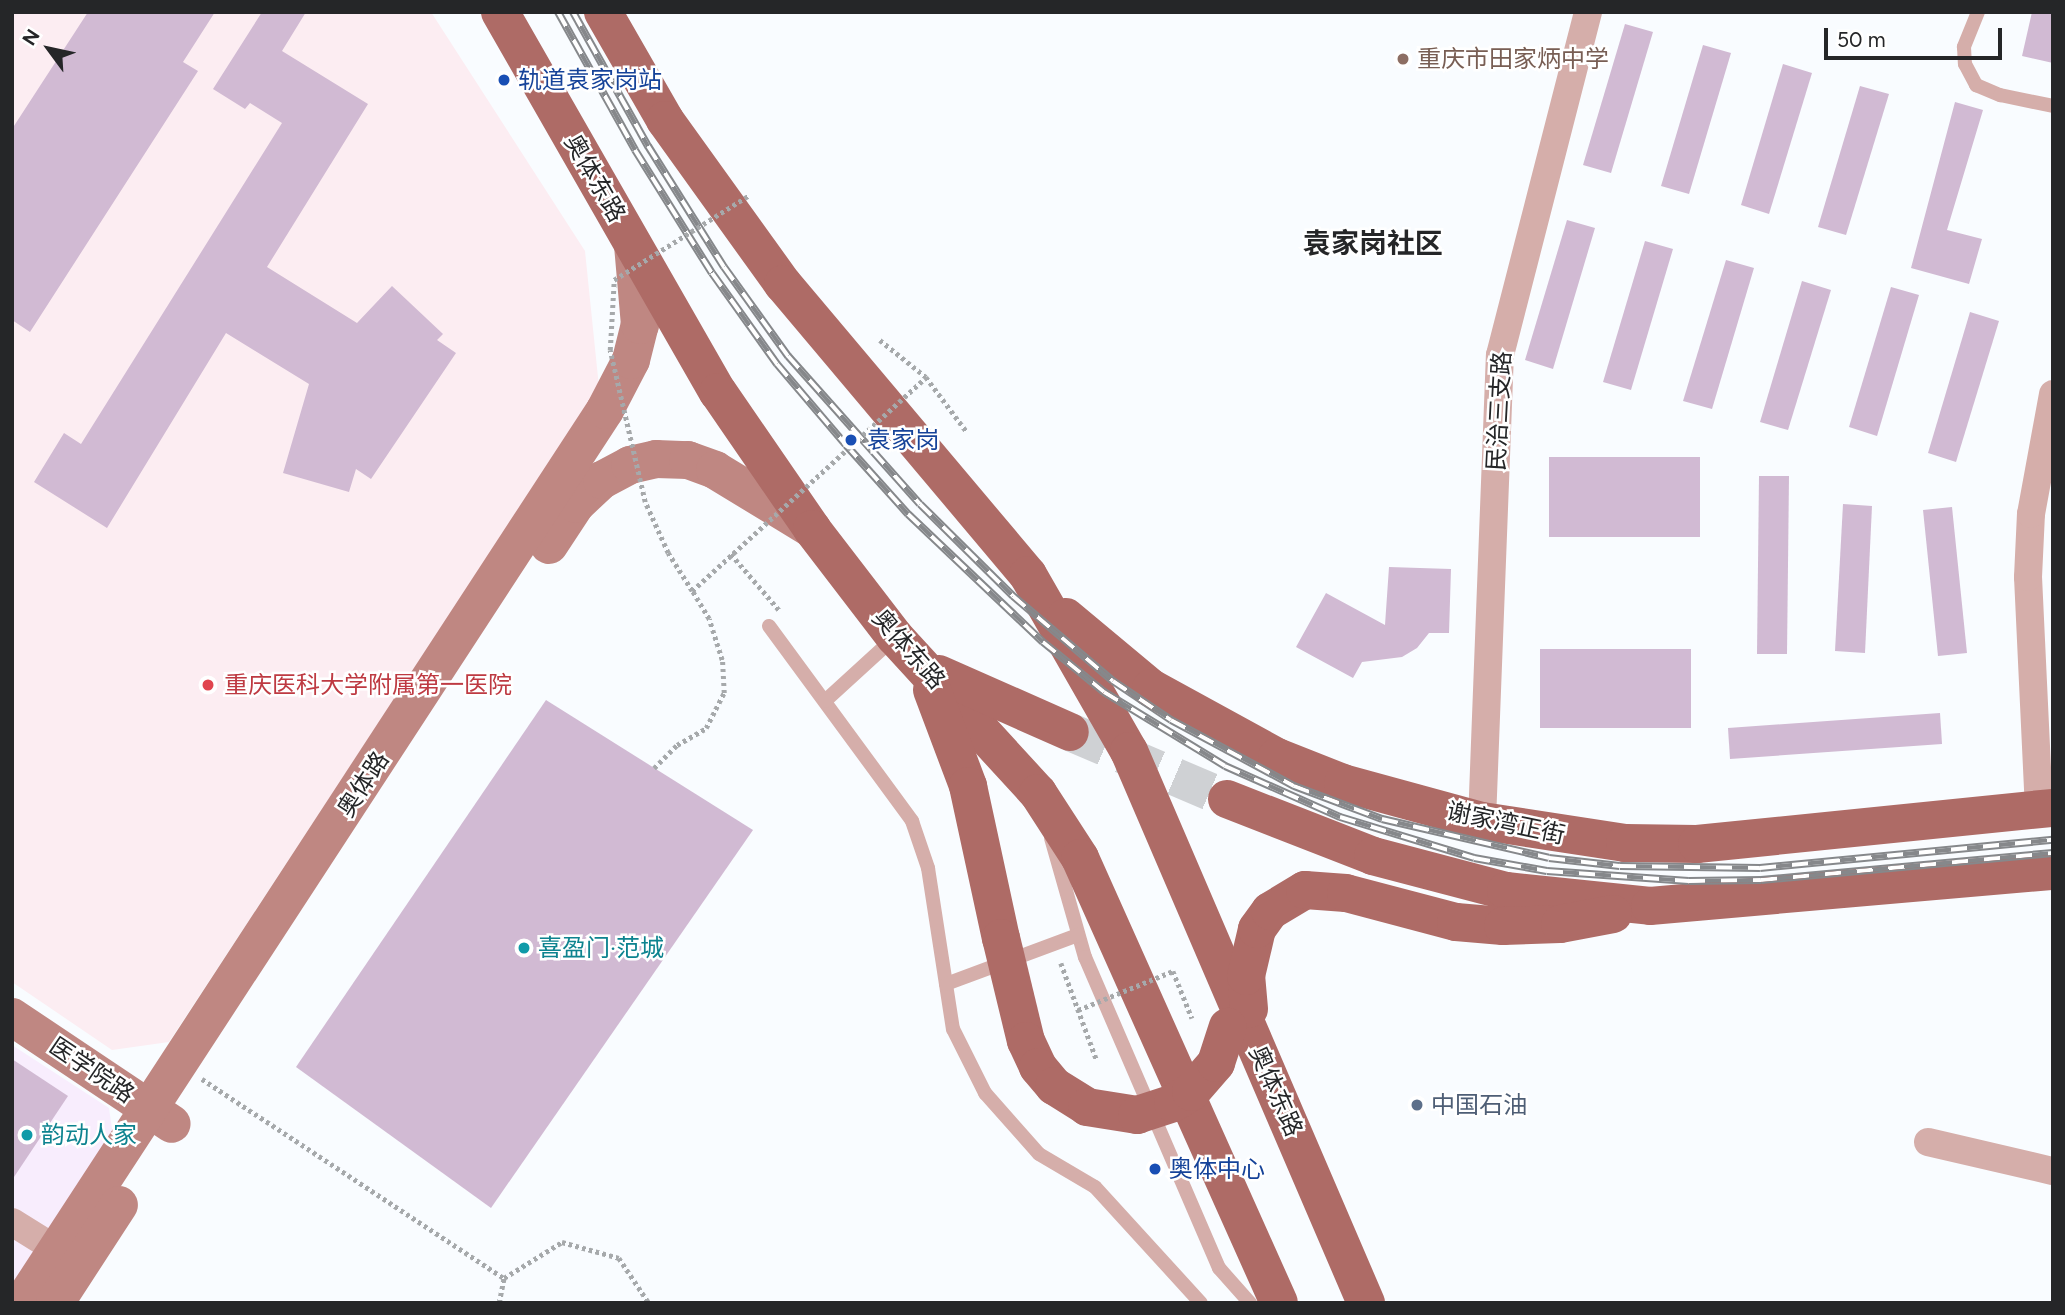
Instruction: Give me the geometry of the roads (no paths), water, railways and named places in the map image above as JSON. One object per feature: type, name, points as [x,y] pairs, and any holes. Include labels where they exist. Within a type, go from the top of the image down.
[{"type":"main road","name":"奥体东路","points":[[500,12],[718,392],[812,528],[895,637],[1038,793],[1080,858],[1279,1303]]},
{"type":"main road","points":[[603,12],[665,120],[783,284],[1028,575],[1129,751],[1226,975],[1224,1027]]},
{"type":"main road","name":"奥体路","points":[[55,1303],[161,1117],[606,410],[631,360],[640,325],[641,293],[633,243]]},
{"type":"main road","name":"奥体路","points":[[22,1303],[57,1250],[161,1117],[201,1078],[576,504],[602,480],[630,465],[688,460],[715,470],[812,528]]},
{"type":"main road","name":"谢家湾正街","points":[[1028,575],[1104,653],[1212,724],[1343,783],[1482,821],[1625,843],[1698,844],[2046,809]]},
{"type":"main road","points":[[921,666],[1070,732]]},
{"type":"main road","points":[[921,666],[968,786],[1026,1041],[1038,1067],[1054,1086],[1087,1107],[1118,1115],[1137,1115],[1173,1102],[1211,1070],[1224,1027],[1246,976],[1248,951],[1270,911],[1306,890],[1336,891],[1456,922],[1503,926],[1560,924],[1650,906],[2053,871]]},
{"type":"main road","points":[[1227,799],[1373,856],[1506,891],[1650,906]]},
{"type":"main road","name":"医学院路","points":[[12,1017],[161,1117]]},
{"type":"main road","name":"奥体东路","points":[[1224,1027],[1366,1303]]},
{"type":"street","name":"民治三支路","points":[[1482,821],[1500,355],[1588,12]]},
{"type":"street","points":[[2046,809],[2028,577],[2031,514],[2053,394]]},
{"type":"street","points":[[1928,1142],[2053,1171]]},
{"type":"street","points":[[12,1222],[57,1250]]},
{"type":"lane","points":[[1978,12],[1964,47],[1965,64],[1976,85],[2000,95],[2053,106]]},
{"type":"lane","points":[[769,626],[912,821],[928,868],[953,1029],[985,1093],[1040,1154],[1095,1187],[1201,1303]]},
{"type":"lane","points":[[825,701],[895,637]]},
{"type":"lane","points":[[1038,793],[1078,935],[1219,1268],[1250,1303]]},
{"type":"lane","points":[[946,984],[1078,935]]},
{"type":"tunnel","points":[[1070,732],[1227,799]]},
{"type":"railway","points":[[558,12],[635,150],[712,273],[777,364],[846,445],[908,514],[1043,642],[1104,692],[1225,766],[1340,817],[1474,858],[1547,871],[1689,881],[1761,880],[2053,853]]},
{"type":"railway","points":[[573,12],[648,146],[724,267],[788,356],[920,504],[1013,596],[1113,681],[1171,720],[1294,786],[1382,819],[1549,858],[1620,866],[1760,868],[2053,840]]},
{"type":"place","name":"重庆市田家炳中学","points":[[1403,59]]},
{"type":"place","name":"轨道袁家岗站","points":[[504,80]]},
{"type":"place","name":"袁家岗","points":[[851,440]]},
{"type":"place","name":"重庆医科大学附属第一医院","points":[[208,685]]},
{"type":"place","name":"喜盈门·范城","points":[[524,948]]},
{"type":"place","name":"中国石油","points":[[1417,1105]]},
{"type":"place","name":"韵动人家","points":[[27,1135]]},
{"type":"place","name":"奥体中心","points":[[1155,1169]]},
{"type":"district","name":"袁家岗社区","points":[[1373,243]]}]
